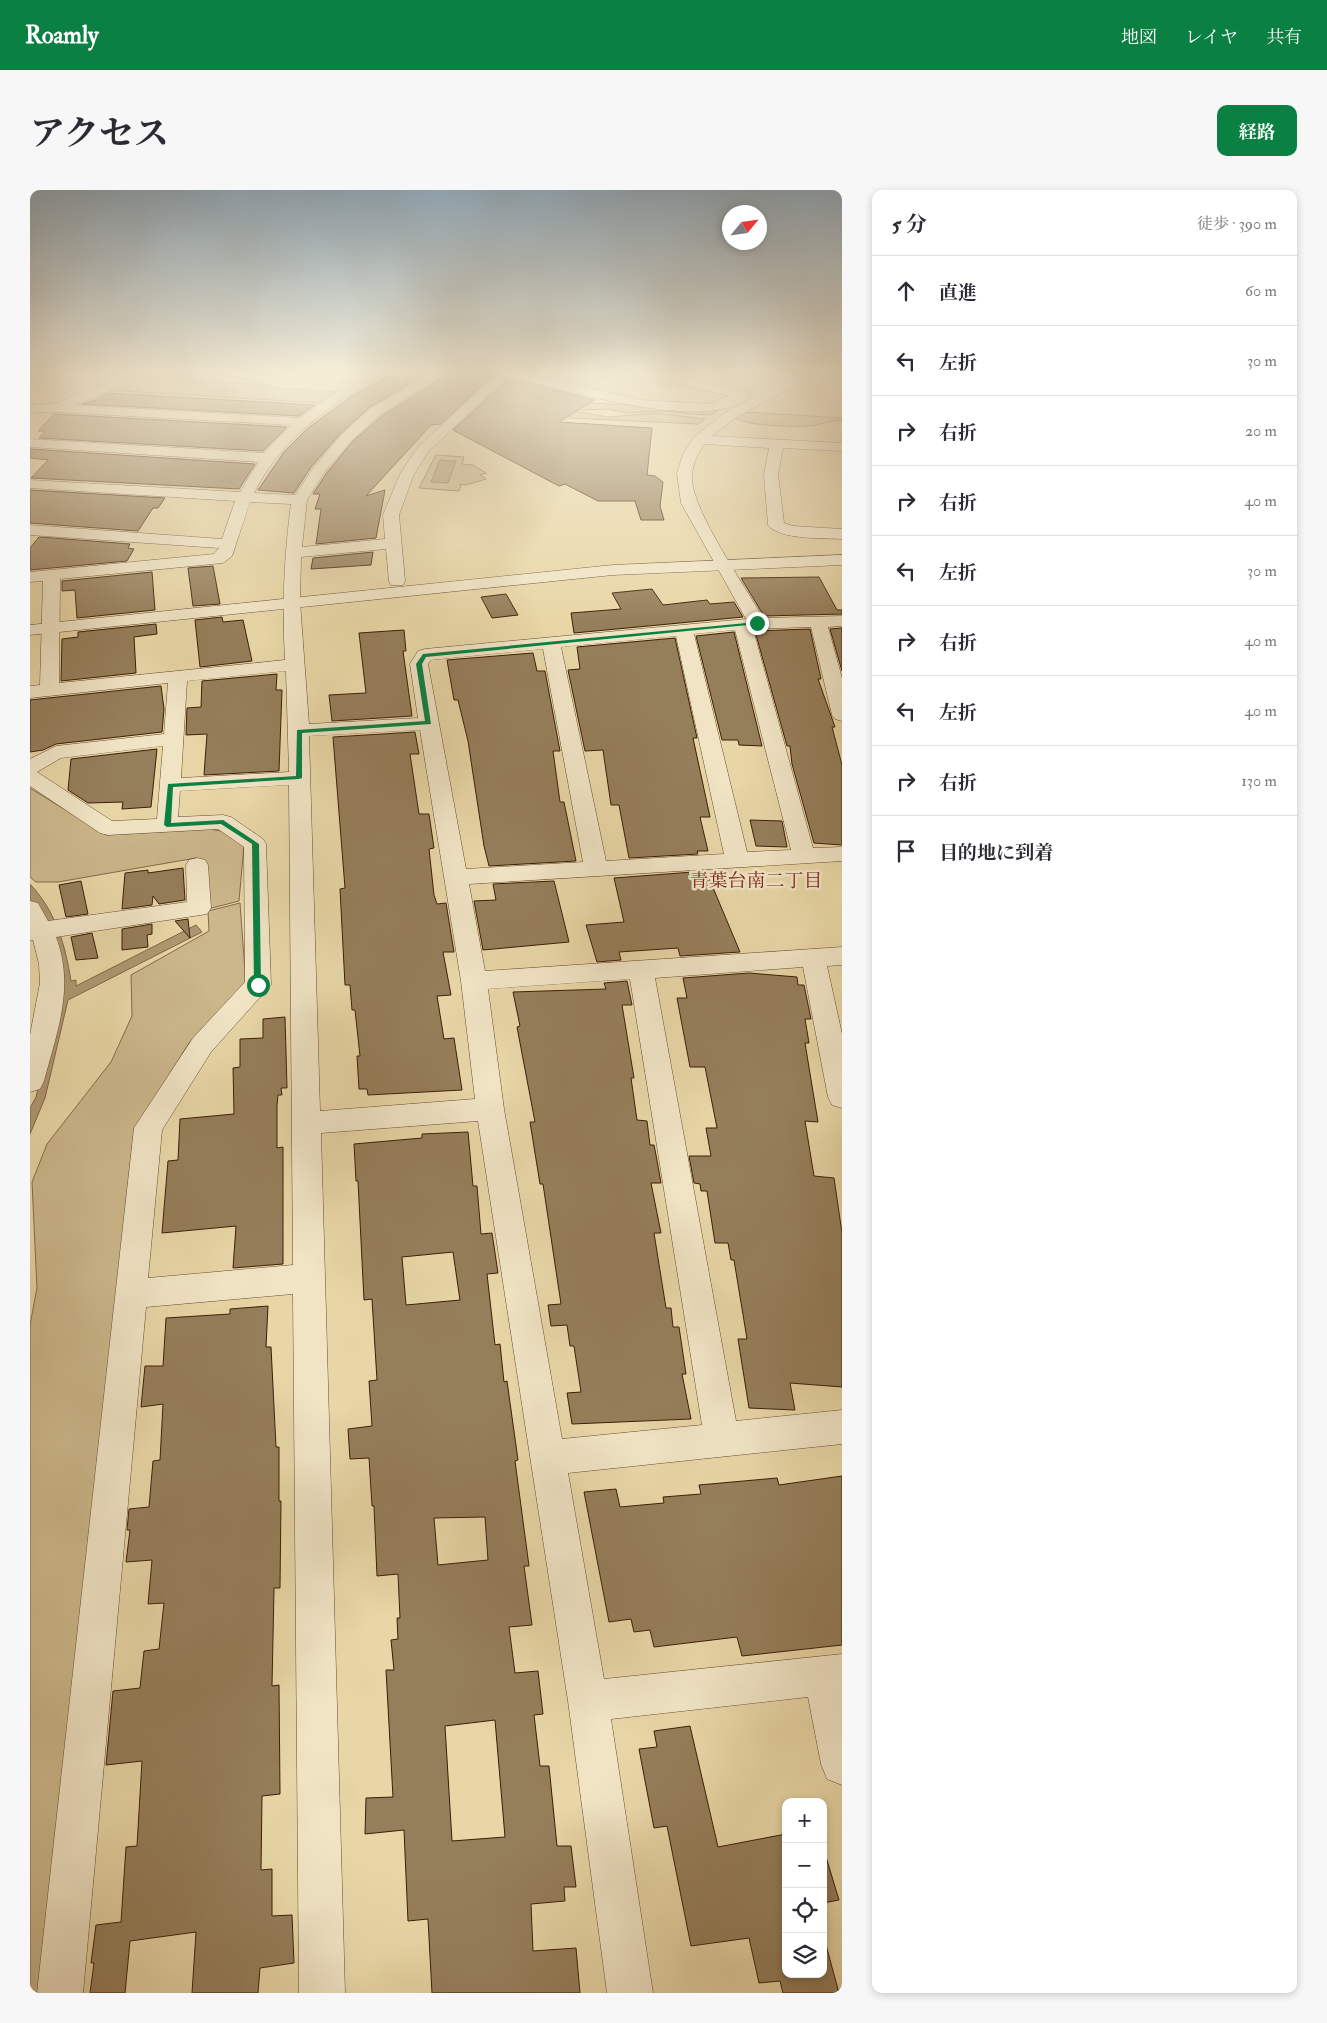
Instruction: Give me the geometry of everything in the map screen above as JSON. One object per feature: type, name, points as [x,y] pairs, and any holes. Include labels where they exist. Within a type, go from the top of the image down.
[{"type":"street","points":[[207,454],[268,458]]},
{"type":"street","points":[[30,577],[218,559],[224,556],[244,497],[272,454]]},
{"type":"street","points":[[322,1993],[299,731],[291,602],[293,553],[300,500],[332,454]]},
{"type":"street","points":[[397,581],[392,515],[407,474],[420,454]]},
{"type":"street","points":[[691,454],[685,469],[684,486],[689,503],[724,564],[750,624],[804,856]]},
{"type":"street","points":[[775,454],[771,475],[776,525],[790,531],[842,534]]},
{"type":"street","points":[[30,484],[300,500]]},
{"type":"street","points":[[30,530],[228,544]]},
{"type":"street","points":[[293,553],[393,543]]},
{"type":"street","points":[[30,630],[613,570],[842,560]]},
{"type":"street","points":[[52,575],[51,628],[39,690],[296,664]]},
{"type":"street","points":[[630,1993],[588,1701],[490,1109],[474,981],[419,664],[425,655],[750,624],[842,621]]},
{"type":"street","points":[[818,622],[842,715]]},
{"type":"street","points":[[684,630],[737,859]]},
{"type":"street","points":[[552,643],[596,868]]},
{"type":"street","points":[[167,825],[178,676]]},
{"type":"street","points":[[299,731],[429,723]]},
{"type":"street","points":[[30,768],[56,752],[174,739]]},
{"type":"street","points":[[30,778],[108,828],[223,822],[255,844],[258,985],[202,1045],[148,1128],[60,1993]]},
{"type":"street","points":[[170,785],[299,778]]},
{"type":"street","points":[[456,877],[842,854]]},
{"type":"street","points":[[30,1081],[53,982],[51,963],[34,924],[199,908],[197,865]]},
{"type":"street","points":[[474,981],[842,956]]},
{"type":"street","points":[[813,957],[842,1097]]},
{"type":"street","points":[[641,969],[722,1440]]},
{"type":"street","points":[[306,1123],[490,1109]]},
{"type":"street","points":[[131,1294],[308,1278]]},
{"type":"street","points":[[548,1458],[842,1427]]},
{"type":"street","points":[[588,1701],[833,1675],[842,1764]]},
{"type":"shaded area","points":[[436,455],[464,457],[462,464],[473,465],[486,473],[480,475],[486,479],[466,485],[460,484],[459,491],[419,488]]},
{"type":"shaded area","points":[[440,460],[456,461],[448,483],[431,482]]},
{"type":"shaded area","points":[[30,788],[106,835],[210,829],[221,831],[244,846],[239,901],[208,909],[201,865],[196,858],[58,882],[36,882],[30,877]]},
{"type":"shaded area","points":[[30,884],[53,917],[66,954],[71,981],[76,980],[76,986],[196,925],[202,932],[68,1000],[45,1098],[30,1134],[30,1108],[36,1097],[60,995],[30,902]]},
{"type":"shaded area","points":[[240,903],[246,985],[189,1043],[134,1131],[39,1993],[30,1993],[30,1325],[37,1288],[32,1182],[47,1144],[111,1062],[132,1016],[131,975],[209,931],[208,911]]},
{"type":"building","points":[[30,454],[107,454],[255,464],[239,489],[31,478],[48,460],[30,458]]},
{"type":"building","points":[[283,454],[322,454],[311,467],[294,493],[258,490]]},
{"type":"building","points":[[342,454],[404,454],[366,496],[385,490],[376,538],[316,544],[321,509],[315,509],[320,494],[313,494]]},
{"type":"building","points":[[499,454],[649,454],[647,475],[655,476],[663,482],[660,506],[664,520],[641,520],[635,501],[598,501],[565,484],[559,486]]},
{"type":"building","points":[[30,490],[165,498],[158,508],[153,508],[138,531],[30,523]]},
{"type":"building","points":[[39,537],[130,544],[128,548],[134,549],[127,561],[30,570],[30,548]]},
{"type":"building","points":[[373,552],[371,565],[311,569],[313,558]]},
{"type":"building","points":[[213,566],[220,604],[193,606],[188,568]]},
{"type":"building","points":[[152,572],[155,610],[77,618],[75,590],[62,591],[62,581]]},
{"type":"building","points":[[819,577],[837,610],[842,610],[842,614],[764,616],[741,578]]},
{"type":"building","points":[[652,589],[663,605],[707,600],[710,604],[734,602],[743,617],[574,633],[571,613],[621,609],[612,593]]},
{"type":"building","points":[[506,594],[518,615],[492,618],[481,597]]},
{"type":"building","points":[[222,617],[223,622],[243,620],[252,661],[200,667],[195,620]]},
{"type":"building","points":[[156,624],[157,634],[134,637],[136,673],[61,681],[62,639],[78,637],[78,632]]},
{"type":"building","points":[[842,628],[842,671],[830,629]]},
{"type":"building","points":[[810,629],[821,679],[818,679],[835,727],[832,727],[842,765],[842,845],[814,843],[792,764],[790,746],[787,746],[755,631]]},
{"type":"building","points":[[404,630],[406,651],[403,651],[412,716],[332,721],[329,695],[366,693],[359,633]]},
{"type":"building","points":[[734,632],[762,746],[739,745],[738,740],[722,740],[696,636]]},
{"type":"building","points":[[675,638],[697,738],[693,738],[710,817],[700,817],[708,851],[697,851],[698,854],[629,858],[619,805],[611,805],[603,750],[585,751],[568,670],[580,669],[577,647]]},
{"type":"building","points":[[533,653],[537,671],[545,671],[560,751],[553,751],[560,802],[564,802],[576,861],[489,866],[484,846],[468,741],[458,700],[454,700],[447,660]]},
{"type":"building","points":[[277,674],[276,690],[282,690],[279,771],[204,775],[207,734],[186,735],[187,708],[201,707],[202,681]]},
{"type":"building","points":[[161,686],[164,709],[162,732],[56,744],[43,750],[30,752],[30,700]]},
{"type":"building","points":[[415,732],[419,754],[410,754],[419,814],[429,814],[434,848],[429,849],[434,895],[437,904],[446,903],[454,952],[443,952],[451,995],[437,996],[444,1039],[454,1038],[462,1090],[368,1095],[367,1089],[359,1089],[357,1056],[360,1056],[355,1010],[352,1010],[350,985],[345,985],[340,889],[345,888],[333,737]]},
{"type":"building","points":[[157,749],[151,807],[122,809],[123,802],[88,803],[68,790],[71,759]]},
{"type":"building","points":[[750,820],[782,821],[787,847],[756,846]]},
{"type":"building","points":[[183,868],[185,900],[159,904],[153,896],[152,905],[122,909],[125,873],[148,870],[148,873]]},
{"type":"building","points":[[706,871],[740,952],[680,956],[678,948],[619,952],[621,960],[597,962],[586,925],[624,922],[614,878]]},
{"type":"building","points":[[81,881],[88,914],[66,917],[59,885]]},
{"type":"building","points":[[554,881],[569,942],[483,950],[474,901],[496,900],[493,884]]},
{"type":"building","points":[[188,919],[190,938],[175,921]]},
{"type":"building","points":[[152,924],[152,934],[147,935],[148,947],[122,950],[122,929]]},
{"type":"building","points":[[92,933],[98,958],[76,960],[71,937]]},
{"type":"building","points":[[749,973],[797,977],[798,985],[804,985],[811,1019],[805,1019],[809,1043],[805,1043],[818,1122],[805,1121],[814,1176],[834,1178],[842,1233],[842,1387],[790,1383],[795,1410],[749,1408],[738,1339],[747,1339],[734,1260],[731,1260],[728,1243],[715,1243],[707,1191],[701,1191],[700,1184],[694,1183],[689,1156],[711,1156],[706,1128],[717,1128],[705,1067],[690,1067],[677,998],[687,998],[683,978]]},
{"type":"building","points":[[627,981],[632,1005],[622,1005],[634,1078],[631,1078],[637,1120],[647,1121],[650,1145],[654,1145],[656,1155],[661,1183],[651,1183],[661,1233],[654,1233],[666,1308],[671,1308],[673,1327],[679,1327],[686,1374],[682,1374],[691,1419],[572,1424],[567,1393],[581,1392],[574,1346],[570,1346],[567,1325],[551,1326],[548,1305],[561,1304],[543,1184],[540,1184],[530,1122],[535,1122],[517,1027],[520,1026],[513,992],[606,989],[604,983]]},
{"type":"building","points":[[285,1017],[287,1088],[281,1088],[282,1095],[278,1095],[277,1106],[277,1148],[283,1147],[283,1264],[233,1268],[236,1226],[162,1233],[168,1161],[178,1160],[180,1119],[234,1114],[233,1068],[240,1067],[240,1039],[263,1038],[263,1019]]},
{"type":"building","points":[[468,1132],[473,1186],[477,1186],[481,1234],[492,1233],[498,1273],[487,1274],[495,1345],[500,1344],[504,1382],[507,1381],[518,1460],[515,1461],[529,1566],[524,1566],[532,1625],[509,1627],[515,1673],[538,1671],[543,1714],[534,1715],[540,1766],[549,1766],[557,1846],[571,1846],[576,1887],[564,1887],[565,1901],[531,1904],[533,1951],[576,1948],[580,1993],[432,1993],[428,1919],[408,1921],[404,1830],[365,1834],[366,1798],[393,1797],[386,1670],[394,1670],[391,1640],[398,1639],[397,1618],[400,1618],[398,1574],[377,1576],[374,1506],[372,1506],[369,1458],[350,1459],[348,1429],[372,1426],[369,1381],[377,1380],[372,1299],[364,1300],[358,1181],[356,1181],[354,1144],[422,1138],[422,1134]],"holes":[[[453,1252],[460,1300],[406,1305],[402,1257]],[[485,1517],[488,1560],[438,1565],[434,1518]],[[495,1720],[505,1837],[452,1841],[445,1726]]]},
{"type":"building","points":[[268,1306],[266,1347],[271,1347],[276,1447],[279,1447],[279,1501],[281,1501],[280,1588],[274,1588],[272,1686],[279,1685],[280,1794],[262,1796],[261,1870],[272,1869],[272,1916],[292,1915],[294,1963],[260,1968],[258,1993],[192,1993],[196,1932],[130,1941],[125,1993],[90,1993],[94,1963],[91,1963],[96,1925],[121,1922],[126,1847],[137,1846],[142,1761],[106,1765],[113,1691],[140,1688],[144,1651],[159,1649],[164,1603],[148,1604],[152,1560],[126,1562],[130,1530],[127,1530],[129,1509],[149,1507],[153,1461],[160,1460],[163,1404],[141,1407],[145,1366],[163,1366],[166,1318],[230,1314],[230,1309]]},
{"type":"building","points":[[842,1476],[842,1645],[742,1656],[737,1637],[654,1647],[650,1630],[634,1632],[631,1619],[609,1622],[584,1492],[616,1489],[620,1507],[664,1503],[663,1497],[701,1494],[699,1485],[777,1478],[779,1485]]},
{"type":"building","points":[[690,1726],[718,1847],[782,1835],[782,1978],[827,1978],[827,1949],[839,1993],[783,1993],[780,1981],[759,1983],[749,1938],[691,1946],[667,1826],[654,1828],[639,1749],[657,1747],[654,1731]]},
{"type":"building","points":[[827,1860],[839,1900],[827,1902]]},
{"type":"district","name":"青葉台南二丁目","points":[[756,881]]},
{"type":"route","points":[[258,985],[255,844],[223,822],[167,825],[170,785],[299,778],[299,731],[429,723],[419,664],[425,655],[757,623]]}]
